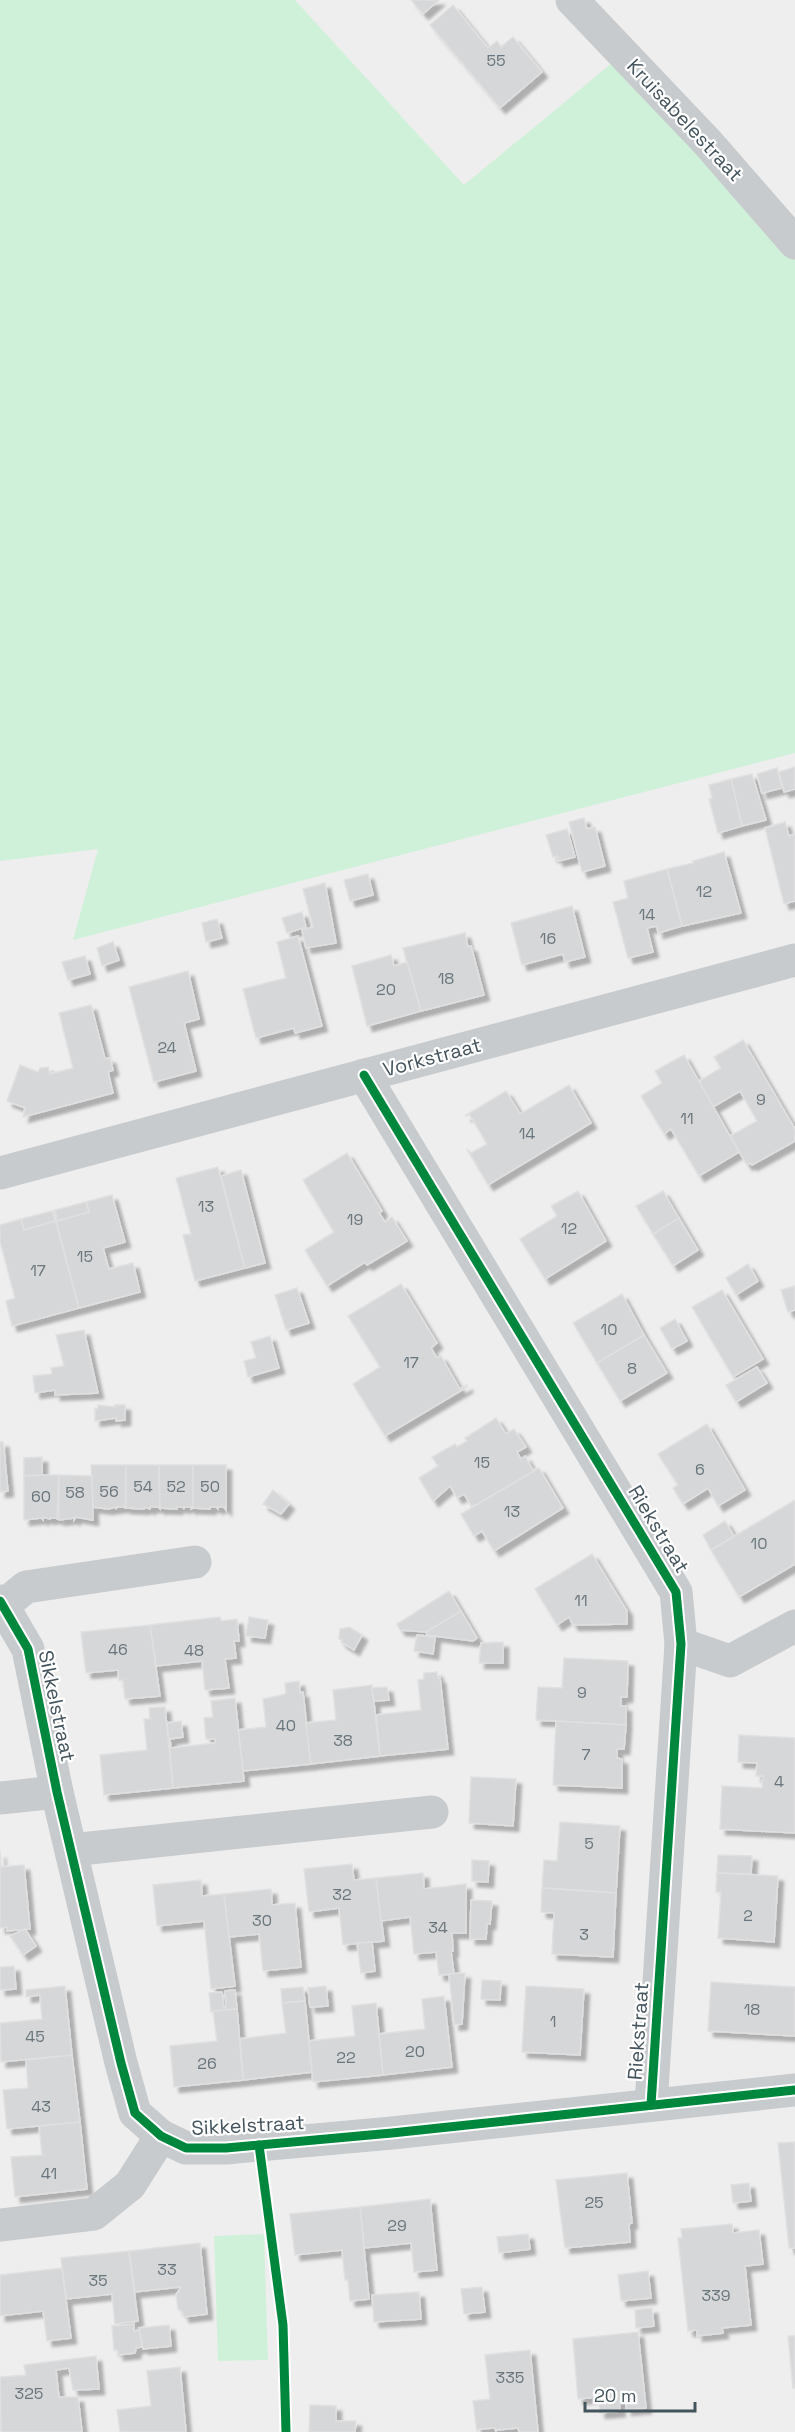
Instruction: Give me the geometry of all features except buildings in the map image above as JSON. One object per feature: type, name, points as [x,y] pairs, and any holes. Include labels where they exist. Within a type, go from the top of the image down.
[{"type":"street","name":"Kruisabelestraat","points":[[572,0],[708,143],[795,243]]},
{"type":"street","name":"Vorkstraat","points":[[0,1173],[795,960]]},
{"type":"street","name":"Riekstraat","points":[[364,1076],[676,1592],[681,1644],[651,2105]]},
{"type":"street","name":"Sikkelstraat","points":[[195,1562],[26,1587],[2,1604],[28,1649],[57,1792],[135,2113],[161,2136],[186,2148],[226,2148],[392,2133],[795,2090]]},
{"type":"street","points":[[681,1644],[730,1661],[795,1626]]},
{"type":"street","name":"Sikkelstraat","points":[[0,1798],[57,1792]]},
{"type":"street","points":[[71,1850],[432,1812]]},
{"type":"street","points":[[0,2225],[94,2214],[130,2185],[161,2136]]},
{"type":"green space","points":[[0,0],[295,0],[464,185],[623,54],[795,243],[795,753],[73,940],[98,849],[0,861]]},
{"type":"green space","points":[[264,2234],[268,2360],[218,2361],[214,2236]]},
{"type":"cycle path","points":[[364,1075],[676,1592],[681,1644],[651,2105]]},
{"type":"cycle path","points":[[0,1601],[28,1649],[57,1792],[135,2113],[161,2136],[186,2148],[226,2148],[392,2133],[795,2090]]},
{"type":"cycle path","points":[[259,2145],[283,2325],[286,2432]]}]
